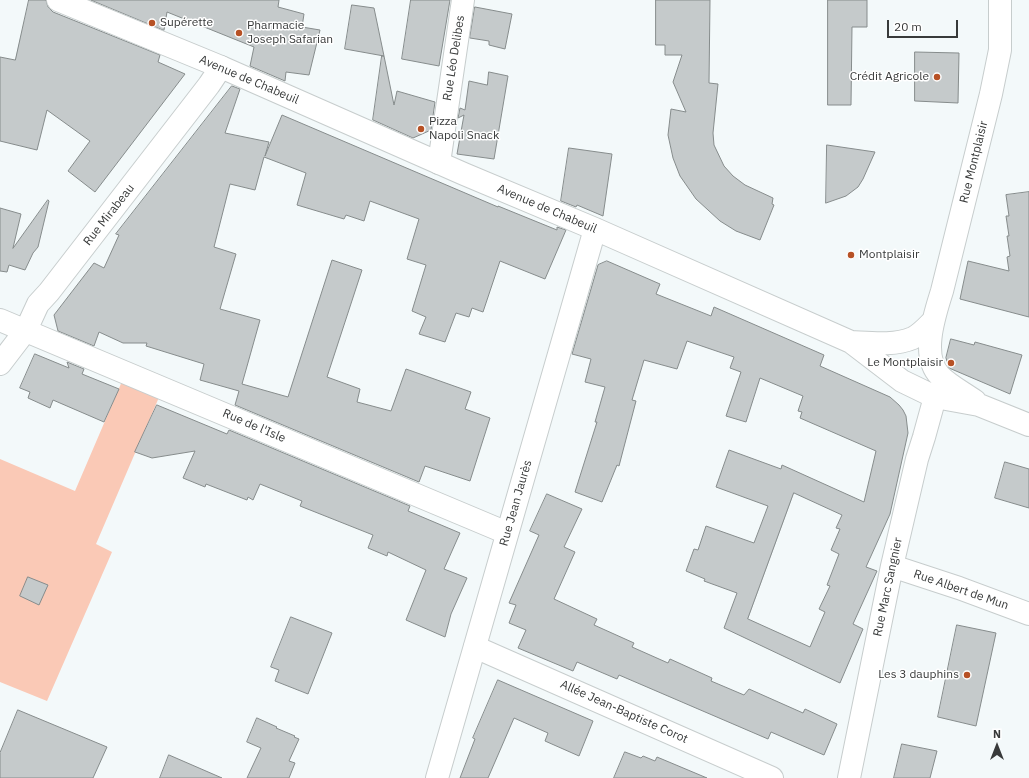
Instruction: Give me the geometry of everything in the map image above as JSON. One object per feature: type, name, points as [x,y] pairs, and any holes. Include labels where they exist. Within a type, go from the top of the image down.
[{"type":"street","name":"Rue Léo Delibes","points":[[439,163],[464,0]]},
{"type":"street","name":"Rue Montplaisir","points":[[979,404],[940,376],[931,361],[931,334],[933,321],[942,291],[991,94],[1000,50],[1000,0]]},
{"type":"street","name":"Avenue de Chabeuil","points":[[64,1],[221,67],[439,163],[595,229],[851,342],[902,381],[935,397],[979,404],[1029,425]]},
{"type":"street","name":"Rue Mirabeau","points":[[0,364],[26,330],[38,304],[49,292],[209,86],[221,67]]},
{"type":"street","name":"Rue Jean Jaurès","points":[[437,778],[595,229]]},
{"type":"street","name":"Rue de l'Isle","points":[[0,320],[507,533]]},
{"type":"street","points":[[851,342],[873,344],[896,342],[913,338],[924,331],[933,321]]},
{"type":"street","name":"Rue Marc Sangnier","points":[[849,778],[892,566],[916,459],[924,437],[935,397]]},
{"type":"street","name":"Rue Albert de Mun","points":[[892,566],[959,588],[1029,614]]},
{"type":"street","name":"Allée Jean-Baptiste Corot","points":[[475,647],[772,778]]},
{"type":"shaded area","points":[[126,372],[163,388],[96,544],[112,552],[47,701],[0,682],[0,459],[75,491]]},
{"type":"building","points":[[29,0],[46,0],[48,7],[53,12],[160,55],[158,62],[185,74],[95,192],[68,171],[90,141],[47,110],[37,150],[0,141],[0,57],[15,60]]},
{"type":"building","points":[[91,0],[279,0],[278,7],[304,14],[302,27],[320,30],[309,75],[286,72],[285,81],[250,66],[254,47],[167,12],[164,30]]},
{"type":"building","points":[[411,0],[450,0],[439,66],[402,59]]},
{"type":"building","points":[[656,0],[710,0],[709,83],[718,84],[713,133],[714,145],[724,166],[733,176],[745,185],[773,198],[772,204],[774,205],[760,240],[736,231],[720,221],[696,199],[680,176],[673,158],[668,135],[671,109],[686,112],[673,82],[682,55],[665,55],[665,45],[656,45]]},
{"type":"building","points":[[828,0],[867,0],[867,27],[852,27],[851,105],[828,105]]},
{"type":"building","points":[[352,5],[374,8],[384,56],[345,49]]},
{"type":"building","points":[[475,7],[512,14],[505,49],[489,45],[489,41],[470,38]]},
{"type":"building","name":"Crédit Agricole","points":[[915,52],[959,53],[958,103],[915,101]]},
{"type":"building","points":[[382,56],[384,56],[394,105],[397,91],[435,102],[431,130],[413,138],[373,120]]},
{"type":"building","points":[[489,72],[508,76],[494,159],[457,154],[464,115],[458,118],[460,108],[465,110],[469,81],[487,85]]},
{"type":"building","points":[[232,86],[240,89],[225,133],[269,142],[265,156],[282,115],[498,207],[557,230],[557,227],[566,230],[545,279],[500,261],[483,312],[472,308],[469,317],[456,313],[445,342],[419,334],[426,317],[412,311],[426,265],[407,259],[419,219],[370,201],[364,221],[346,215],[344,219],[297,205],[306,173],[264,157],[255,190],[230,184],[214,247],[236,254],[220,309],[260,320],[242,384],[288,397],[332,260],[362,270],[327,377],[360,389],[357,402],[391,411],[406,369],[471,392],[465,409],[490,418],[470,481],[425,466],[419,482],[235,405],[239,391],[200,380],[204,364],[146,346],[147,343],[123,343],[99,332],[94,346],[58,331],[54,315],[94,263],[104,268],[119,235],[116,234]]},
{"type":"building","points":[[827,145],[875,152],[858,187],[846,196],[826,203]]},
{"type":"building","points":[[569,148],[612,154],[603,216],[577,205],[576,207],[561,201]]},
{"type":"building","points":[[1029,192],[1029,317],[960,299],[968,261],[1009,271],[1007,257],[1010,256],[1007,236],[1009,236],[1006,216],[1009,216],[1006,195]]},
{"type":"building","points":[[48,200],[38,247],[33,253],[25,270],[9,265],[7,272],[0,271],[0,208],[21,214],[13,248]]},
{"type":"building","points":[[607,261],[660,284],[656,294],[711,316],[714,307],[824,355],[820,366],[890,397],[903,410],[906,416],[908,433],[890,514],[866,567],[877,571],[853,624],[863,629],[840,683],[724,628],[737,593],[704,581],[705,579],[686,571],[694,549],[698,550],[706,526],[754,543],[768,506],[716,487],[729,450],[781,469],[782,465],[864,502],[876,451],[800,418],[802,412],[798,411],[803,396],[760,378],[746,422],[726,416],[741,372],[730,368],[734,357],[687,341],[677,369],[644,360],[632,400],[636,401],[619,466],[617,465],[602,502],[575,492],[597,422],[595,422],[605,387],[585,382],[591,359],[572,354],[598,265]],"holes":[[[794,493],[842,515],[836,528],[840,529],[831,550],[839,554],[827,585],[830,586],[819,609],[825,612],[810,647],[748,619]]]},
{"type":"building","points":[[951,339],[974,345],[975,342],[1022,355],[1010,394],[949,368],[946,358]]},
{"type":"building","points":[[35,354],[69,368],[67,362],[84,369],[82,374],[119,389],[104,422],[53,400],[50,408],[28,398],[30,392],[20,388]]},
{"type":"building","points":[[157,405],[227,434],[229,430],[410,506],[408,511],[460,533],[444,569],[467,578],[451,614],[445,637],[406,620],[426,570],[388,552],[387,556],[368,548],[373,535],[300,506],[302,501],[260,484],[253,500],[248,497],[247,500],[206,484],[205,487],[183,478],[195,451],[152,458],[135,452]]},
{"type":"building","points":[[1005,462],[1029,469],[1029,508],[995,498]]},
{"type":"building","points":[[547,494],[582,509],[564,547],[575,552],[554,599],[597,619],[594,625],[634,643],[632,647],[668,663],[670,659],[712,678],[711,681],[744,695],[749,689],[803,713],[805,709],[837,724],[824,755],[771,732],[768,739],[619,675],[617,679],[577,662],[573,671],[518,648],[526,630],[509,623],[516,605],[509,603],[539,535],[530,531]]},
{"type":"building","points":[[28,577],[48,585],[39,605],[20,596]]},
{"type":"building","points":[[291,617],[332,633],[308,694],[275,681],[279,670],[271,667]]},
{"type":"building","name":"Les 3 dauphins","points":[[957,625],[996,633],[976,726],[938,717]]},
{"type":"building","points":[[498,680],[593,721],[579,756],[545,741],[548,733],[514,718],[488,778],[460,778],[475,739],[473,738]]},
{"type":"building","points":[[18,710],[107,747],[93,778],[0,778],[0,753]]},
{"type":"building","points":[[257,718],[299,739],[289,761],[295,763],[289,778],[247,778],[261,748],[247,742]]},
{"type":"building","points":[[902,744],[937,751],[930,778],[894,778]]},
{"type":"building","points":[[625,752],[641,758],[643,756],[655,761],[657,757],[707,778],[614,778]]},
{"type":"building","points":[[169,755],[222,778],[160,778]]},
{"type":"place","name":"Supérette","points":[[152,23]]},
{"type":"place","name":"Pharmacie Joseph Safarian","points":[[239,33]]},
{"type":"place","name":"Crédit Agricole","points":[[937,77]]},
{"type":"place","name":"Pizza Napoli Snack","points":[[421,129]]},
{"type":"place","name":"Montplaisir","points":[[851,255]]},
{"type":"place","name":"Le Montplaisir","points":[[951,363]]},
{"type":"place","name":"Les 3 dauphins","points":[[967,675]]}]
